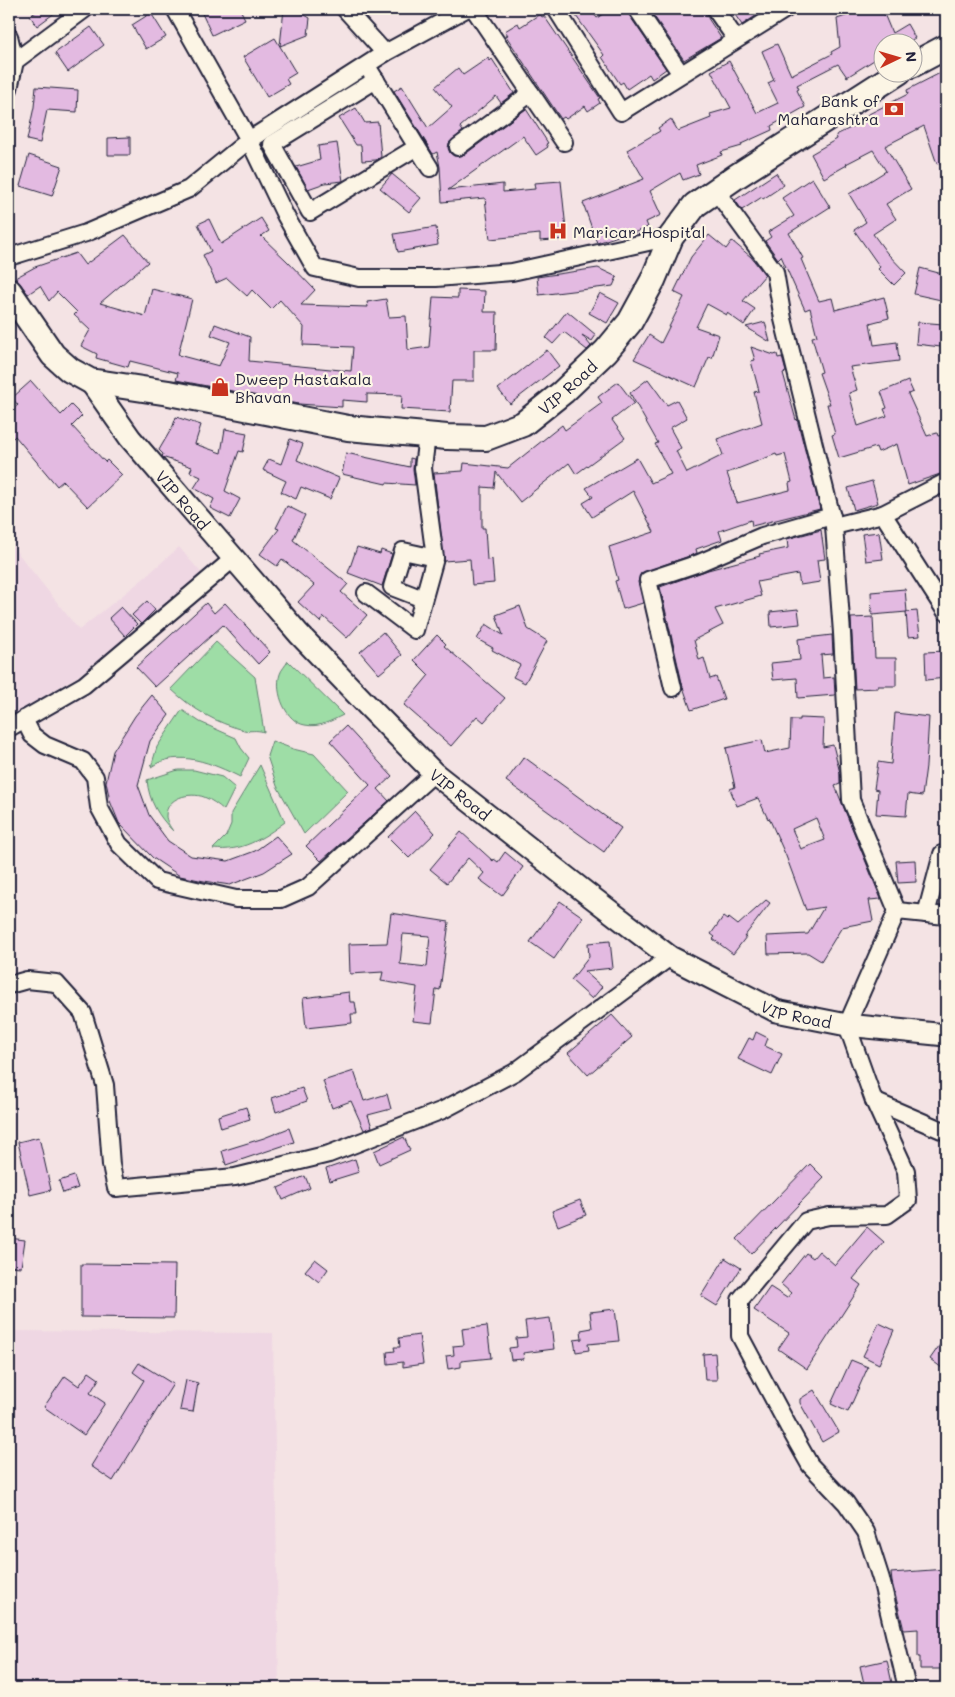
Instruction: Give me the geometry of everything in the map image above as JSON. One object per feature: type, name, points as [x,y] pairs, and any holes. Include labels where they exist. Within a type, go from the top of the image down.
[{"type":"highway","points":[[922,60],[946,47]]},
{"type":"highway","name":"VIP Road","points":[[9,291],[53,355],[70,370],[90,381],[169,393],[348,428],[486,438],[523,424],[550,403],[606,350],[630,322],[652,280],[671,237],[695,205],[884,82]]},
{"type":"main road","name":"VIP Road","points":[[90,381],[130,438],[233,559],[299,634],[434,773],[670,957],[776,1011],[847,1025],[946,1035]]},
{"type":"street","points":[[15,61],[85,9]]},
{"type":"street","points":[[175,9],[249,140],[285,216],[314,268],[359,278],[436,278],[512,272],[671,237]]},
{"type":"street","points":[[345,9],[385,53]]},
{"type":"street","points":[[9,257],[86,233],[189,188],[249,140],[385,53],[466,9]]},
{"type":"street","points":[[474,9],[564,142]]},
{"type":"street","points":[[556,9],[621,112],[786,9]]},
{"type":"street","points":[[637,9],[680,74]]},
{"type":"street","points":[[715,9],[736,39]]},
{"type":"street","points":[[9,36],[15,61],[9,90]]},
{"type":"street","points":[[366,65],[430,168]]},
{"type":"street","points":[[376,80],[272,144],[310,212],[417,147]]},
{"type":"street","points":[[458,147],[531,93]]},
{"type":"street","points":[[716,191],[775,272],[783,319],[833,521],[842,632],[851,800],[897,911],[847,1025],[874,1101],[906,1172],[908,1200],[887,1215],[829,1216],[806,1221],[740,1300],[740,1336],[810,1465],[846,1503],[866,1532],[882,1579],[907,1688]]},
{"type":"street","points":[[366,593],[414,630],[435,558],[423,468],[427,435]]},
{"type":"street","points":[[673,688],[648,580],[699,563],[762,536],[833,521],[883,514],[946,482]]},
{"type":"street","points":[[883,514],[946,612]]},
{"type":"street","points":[[423,599],[392,587],[403,551],[435,558]]},
{"type":"street","points":[[9,728],[84,685],[233,559]]},
{"type":"street","points":[[24,719],[32,735],[45,745],[83,761],[95,777],[99,807],[119,844],[157,881],[236,899],[282,899],[308,887],[434,773]]},
{"type":"street","points":[[926,914],[942,854]]},
{"type":"street","points":[[897,911],[946,916]]},
{"type":"street","points":[[9,985],[27,980],[56,983],[83,1013],[104,1085],[111,1165],[116,1188],[236,1177],[329,1154],[443,1110],[515,1072],[670,957]]},
{"type":"street","points":[[874,1101],[946,1132]]},
{"type":"shaded area","points":[[9,542],[79,630],[143,579],[179,547],[203,575],[78,676],[9,717]]},
{"type":"shaded area","points":[[9,1331],[273,1333],[279,1688],[9,1688]]},
{"type":"green space","points":[[216,642],[255,677],[264,732],[244,730],[214,719],[187,703],[171,689]]},
{"type":"green space","points":[[288,661],[343,715],[315,726],[298,723],[292,718],[283,705],[279,689],[280,674]]},
{"type":"green space","points":[[182,710],[200,722],[236,738],[249,758],[240,777],[208,763],[184,758],[162,761],[151,767],[157,747]]},
{"type":"green space","points":[[272,741],[314,754],[348,791],[304,834],[277,786],[267,756]]},
{"type":"green space","points":[[260,765],[285,822],[251,843],[233,848],[213,849],[226,836],[231,824],[231,813]]},
{"type":"green space","points":[[178,770],[194,770],[222,777],[235,788],[224,810],[204,797],[192,795],[174,800],[167,810],[166,816],[168,824],[173,831],[155,808],[147,780]]},
{"type":"building","points":[[40,9],[60,9],[37,26],[30,16]]},
{"type":"building","points":[[200,9],[240,9],[245,19],[212,35]]},
{"type":"building","points":[[284,9],[295,9],[310,18],[308,35],[280,46]]},
{"type":"building","points":[[571,9],[590,9],[597,18],[610,9],[627,9],[629,15],[666,69],[652,79],[649,74],[627,89],[623,82],[620,84],[602,57],[604,55]]},
{"type":"building","points":[[649,9],[702,9],[721,38],[684,60]]},
{"type":"building","points":[[731,9],[766,9],[742,25]]},
{"type":"building","points":[[866,9],[882,9],[892,32],[872,32],[872,61],[847,77],[838,64],[797,85],[799,89],[797,90],[805,107],[771,126],[772,130],[741,144],[742,146],[721,152],[722,155],[696,165],[699,174],[683,180],[680,173],[650,191],[661,215],[646,222],[648,227],[626,236],[627,233],[597,243],[583,203],[644,179],[627,150],[660,131],[658,128],[671,119],[678,131],[711,118],[710,114],[731,108],[711,71],[729,61],[757,113],[778,103],[768,83],[774,80],[762,51],[777,44],[791,75],[832,54],[831,52],[840,47],[837,19]]},
{"type":"building","points":[[151,13],[166,37],[146,49],[132,25]]},
{"type":"building","points":[[540,14],[542,17],[544,16],[600,98],[598,99],[600,103],[588,111],[585,106],[566,119],[564,117],[561,119],[506,36],[508,35],[505,31],[518,23],[520,27]]},
{"type":"building","points":[[907,24],[912,32],[894,32]]},
{"type":"building","points":[[91,27],[104,45],[68,72],[55,53]]},
{"type":"building","points":[[275,38],[296,73],[286,79],[289,84],[267,97],[243,57]]},
{"type":"building","points":[[488,58],[490,61],[492,59],[514,93],[501,103],[496,96],[460,127],[463,131],[449,143],[450,153],[454,156],[464,155],[526,109],[548,143],[546,144],[548,147],[536,155],[523,136],[448,190],[503,184],[503,192],[535,189],[534,183],[561,181],[567,239],[540,241],[540,234],[490,239],[485,198],[442,202],[437,152],[433,154],[394,91],[402,86],[428,128],[452,107],[435,87],[458,68],[463,75]]},
{"type":"building","points":[[946,70],[946,161],[937,164],[924,126],[885,146],[911,189],[886,204],[896,219],[873,234],[887,253],[906,273],[894,285],[878,269],[880,267],[854,230],[866,222],[849,194],[886,171],[873,150],[824,178],[811,154],[837,139],[836,135],[865,121],[863,117],[908,94],[907,90]]},
{"type":"building","points":[[36,87],[78,90],[77,112],[47,110],[40,143],[27,140]]},
{"type":"building","points":[[356,108],[365,123],[378,122],[381,157],[376,160],[362,161],[361,145],[356,145],[339,118]]},
{"type":"building","points":[[130,137],[130,155],[108,155],[108,138]]},
{"type":"building","points":[[337,143],[343,181],[325,183],[308,189],[296,167],[320,160],[318,146]]},
{"type":"building","points":[[29,155],[62,166],[52,196],[20,186]]},
{"type":"building","points":[[776,173],[784,185],[742,210],[735,200]]},
{"type":"building","points":[[392,174],[421,198],[409,212],[380,188]]},
{"type":"building","points":[[812,178],[830,207],[789,233],[803,258],[801,259],[819,301],[832,298],[835,310],[884,297],[889,318],[870,323],[874,345],[897,342],[899,361],[850,367],[857,390],[849,393],[858,426],[887,416],[884,409],[887,408],[881,392],[908,381],[913,392],[908,394],[927,436],[937,433],[938,436],[946,434],[946,472],[908,485],[897,444],[878,452],[876,447],[839,458],[832,435],[835,434],[827,404],[830,404],[819,373],[822,372],[812,337],[817,336],[810,308],[805,310],[781,256],[778,259],[765,241],[771,237],[768,232],[794,216],[782,198]]},
{"type":"building","points":[[261,218],[269,231],[261,236],[315,290],[301,305],[368,307],[367,302],[386,299],[389,317],[406,316],[408,350],[429,347],[433,297],[458,298],[458,290],[485,291],[484,312],[497,312],[496,350],[474,350],[474,381],[452,381],[450,412],[401,409],[402,395],[367,394],[367,402],[342,400],[342,407],[299,404],[176,380],[178,373],[130,361],[128,367],[96,358],[97,354],[81,346],[90,330],[74,315],[77,312],[57,292],[49,301],[40,286],[28,294],[15,278],[35,267],[76,253],[85,265],[125,235],[148,262],[100,303],[145,316],[152,289],[192,299],[178,355],[219,366],[230,342],[211,335],[215,324],[250,337],[249,361],[351,371],[353,347],[303,345],[304,327],[280,300],[271,309],[252,290],[247,296],[227,278],[216,283],[203,255],[211,251],[198,224],[209,219],[221,244]]},
{"type":"building","points":[[436,227],[438,245],[398,252],[394,234]]},
{"type":"building","points":[[709,235],[726,249],[732,241],[751,257],[765,275],[743,301],[755,309],[744,325],[727,313],[727,315],[707,304],[696,327],[719,335],[712,358],[709,357],[696,387],[634,359],[649,335],[661,343],[684,297],[674,292],[691,257]]},
{"type":"building","points":[[598,268],[617,277],[613,286],[539,295],[537,277]]},
{"type":"building","points":[[920,268],[946,275],[946,300],[914,294]]},
{"type":"building","points":[[600,293],[619,303],[607,323],[589,313]]},
{"type":"building","points":[[567,311],[596,335],[592,341],[582,335],[591,346],[587,350],[564,332],[553,344],[546,338]]},
{"type":"building","points":[[765,322],[770,342],[746,327]]},
{"type":"building","points":[[918,322],[943,324],[941,347],[916,344]]},
{"type":"building","points":[[751,347],[774,355],[777,354],[778,358],[782,357],[786,372],[783,373],[820,509],[752,526],[751,520],[719,531],[722,540],[696,549],[697,553],[695,554],[641,573],[638,582],[643,603],[623,609],[615,581],[618,580],[609,547],[654,532],[633,491],[592,517],[583,503],[593,497],[586,488],[637,458],[651,483],[671,474],[655,444],[658,443],[630,393],[648,379],[667,405],[677,400],[687,418],[670,428],[681,448],[676,451],[687,473],[723,455],[717,439],[762,423],[754,392],[759,391],[751,361],[755,360]],"holes":[[[776,454],[777,456],[785,454],[792,482],[789,483],[790,490],[737,503],[727,473]]]},
{"type":"building","points":[[547,350],[559,366],[510,404],[498,389]]},
{"type":"building","points":[[31,381],[61,415],[71,405],[82,416],[72,426],[105,462],[107,460],[122,475],[88,507],[63,481],[57,486],[15,436],[9,442],[9,412],[18,405],[12,398]]},
{"type":"building","points":[[618,382],[634,403],[612,420],[625,438],[576,474],[569,463],[520,502],[496,472],[494,488],[482,487],[482,528],[485,528],[487,560],[492,559],[494,583],[472,585],[470,559],[444,561],[434,473],[463,471],[464,463],[508,468],[562,425],[565,430],[602,403],[598,397]]},
{"type":"building","points":[[176,417],[201,425],[195,444],[221,453],[225,429],[247,433],[243,452],[239,451],[225,491],[240,499],[230,518],[210,508],[214,499],[194,488],[201,477],[190,472],[192,467],[162,457],[163,454],[159,450]]},
{"type":"building","points":[[290,439],[303,444],[297,460],[339,478],[330,499],[301,487],[296,499],[281,492],[286,481],[263,470],[269,459],[281,464]]},
{"type":"building","points":[[346,453],[410,467],[410,458],[414,459],[415,485],[386,484],[342,474]]},
{"type":"building","points":[[872,481],[878,503],[854,510],[848,488]]},
{"type":"building","points":[[287,506],[305,515],[293,540],[348,584],[341,592],[367,615],[347,638],[324,617],[320,622],[298,602],[314,585],[282,559],[277,566],[260,554],[279,529],[276,528]]},
{"type":"building","points":[[821,530],[825,559],[817,560],[820,582],[800,585],[798,574],[757,582],[761,596],[715,609],[723,625],[694,640],[699,660],[704,658],[710,679],[716,677],[724,699],[691,710],[683,687],[660,587],[708,570],[760,556],[759,554],[788,548],[787,539]]},
{"type":"building","points":[[879,532],[883,559],[866,561],[862,534]]},
{"type":"building","points":[[357,547],[380,554],[381,550],[392,554],[382,586],[348,573]]},
{"type":"building","points":[[905,589],[907,612],[872,615],[871,592]]},
{"type":"building","points":[[147,601],[155,610],[141,624],[132,615]]},
{"type":"building","points":[[206,603],[214,613],[225,603],[270,652],[258,664],[223,625],[155,687],[136,667]]},
{"type":"building","points":[[520,606],[528,629],[547,641],[525,683],[513,677],[520,665],[492,650],[493,648],[477,639],[486,624],[503,635],[496,615]]},
{"type":"building","points":[[121,607],[137,624],[125,636],[109,618]]},
{"type":"building","points":[[798,609],[800,624],[771,627],[770,612]]},
{"type":"building","points":[[917,611],[920,636],[908,637],[906,612]]},
{"type":"building","points":[[873,617],[875,658],[896,658],[896,686],[855,689],[851,618]]},
{"type":"building","points":[[383,632],[402,655],[379,674],[360,652]]},
{"type":"building","points":[[437,635],[446,644],[444,646],[505,698],[484,722],[477,716],[451,746],[404,705],[429,675],[414,660]]},
{"type":"building","points":[[832,635],[833,654],[821,655],[823,678],[834,677],[835,695],[798,698],[797,678],[773,680],[771,663],[800,660],[798,639]]},
{"type":"building","points":[[946,651],[946,678],[926,680],[925,652]]},
{"type":"building","points":[[152,695],[169,715],[150,741],[138,785],[149,815],[168,841],[191,856],[228,861],[255,851],[276,836],[292,854],[264,872],[230,885],[204,881],[180,876],[153,858],[119,823],[110,801],[106,782],[113,751],[135,716]]},
{"type":"building","points":[[895,713],[929,717],[922,796],[908,794],[906,816],[876,814],[878,790],[874,789],[878,762],[891,764]]},
{"type":"building","points":[[800,718],[824,719],[823,747],[833,745],[840,773],[840,784],[835,786],[881,899],[869,900],[873,921],[842,927],[821,961],[808,953],[768,954],[767,936],[808,934],[824,907],[806,910],[786,856],[758,798],[737,806],[730,789],[735,787],[726,748],[762,740],[765,753],[790,748],[791,720],[800,720]],"holes":[[[816,818],[825,840],[801,849],[792,829]]]},
{"type":"building","points":[[346,726],[392,776],[378,789],[389,801],[321,861],[306,846],[370,785],[330,741]]},
{"type":"building","points":[[524,757],[621,828],[604,852],[506,781]]},
{"type":"building","points":[[415,811],[435,833],[409,858],[388,837]]},
{"type":"building","points":[[461,832],[493,861],[494,859],[498,862],[505,852],[523,867],[502,896],[479,879],[484,873],[468,858],[447,883],[430,869]]},
{"type":"building","points":[[915,860],[916,882],[898,883],[896,861]]},
{"type":"building","points":[[766,900],[770,903],[733,954],[713,939],[715,937],[711,934],[723,917],[727,920],[729,918],[738,925]]},
{"type":"building","points":[[560,901],[583,917],[554,959],[530,942]]},
{"type":"building","points":[[391,913],[449,922],[440,990],[436,989],[432,1023],[413,1021],[417,987],[381,981],[383,972],[350,974],[349,944],[387,943]],"holes":[[[403,934],[430,936],[427,967],[400,964]]]},
{"type":"building","points":[[610,941],[613,968],[584,971],[602,987],[592,999],[571,980],[589,957],[588,943]]},
{"type":"building","points":[[349,992],[350,1002],[355,1002],[357,1014],[351,1014],[352,1023],[306,1028],[303,998]]},
{"type":"building","points":[[612,1015],[632,1037],[588,1075],[568,1053]]},
{"type":"building","points":[[756,1032],[768,1038],[765,1046],[782,1054],[772,1075],[738,1059],[749,1038],[753,1040]]},
{"type":"building","points":[[354,1071],[364,1101],[387,1094],[391,1109],[368,1115],[372,1127],[364,1130],[351,1101],[332,1108],[323,1081]]},
{"type":"building","points":[[302,1088],[307,1101],[276,1112],[272,1098]]},
{"type":"building","points":[[246,1107],[250,1119],[221,1128],[218,1116]]},
{"type":"building","points":[[289,1128],[294,1142],[226,1165],[222,1151]]},
{"type":"building","points":[[39,1137],[51,1190],[30,1195],[18,1142]]},
{"type":"building","points":[[404,1137],[410,1150],[379,1164],[374,1151]]},
{"type":"building","points":[[355,1159],[359,1172],[330,1181],[326,1169]]},
{"type":"building","points":[[810,1164],[824,1178],[751,1254],[737,1239]]},
{"type":"building","points":[[74,1176],[78,1188],[63,1193],[59,1181]]},
{"type":"building","points":[[305,1176],[310,1188],[283,1200],[278,1188]]},
{"type":"building","points":[[580,1200],[586,1215],[558,1226],[552,1211]]},
{"type":"building","points":[[867,1227],[884,1242],[853,1279],[861,1285],[807,1369],[778,1349],[789,1333],[754,1310],[770,1287],[787,1298],[791,1293],[781,1284],[806,1253],[813,1258],[819,1251],[835,1265]]},
{"type":"building","points":[[9,1238],[25,1240],[21,1267],[9,1266]]},
{"type":"building","points":[[725,1258],[741,1268],[717,1306],[701,1296]]},
{"type":"building","points":[[315,1259],[328,1269],[319,1282],[305,1271]]},
{"type":"building","points":[[81,1264],[175,1265],[174,1318],[81,1317]]},
{"type":"building","points":[[615,1309],[619,1341],[588,1344],[589,1350],[576,1352],[574,1340],[582,1339],[581,1330],[592,1328],[590,1312]]},
{"type":"building","points":[[550,1318],[554,1349],[523,1353],[524,1359],[511,1360],[509,1348],[517,1347],[516,1338],[527,1337],[525,1321]]},
{"type":"building","points":[[879,1323],[894,1330],[879,1364],[863,1356]]},
{"type":"building","points":[[487,1326],[491,1358],[461,1361],[461,1367],[448,1369],[446,1356],[454,1355],[453,1346],[464,1345],[462,1329]]},
{"type":"building","points":[[419,1335],[423,1364],[403,1367],[403,1362],[388,1364],[387,1352],[395,1351],[394,1347],[400,1347],[399,1338]]},
{"type":"building","points":[[946,1336],[946,1371],[930,1359]]},
{"type":"building","points":[[715,1353],[717,1380],[705,1380],[703,1354]]},
{"type":"building","points":[[851,1360],[868,1367],[848,1412],[831,1404]]},
{"type":"building","points":[[139,1363],[173,1384],[113,1481],[91,1466],[144,1380],[133,1372]]},
{"type":"building","points":[[89,1372],[99,1379],[90,1393],[105,1403],[84,1435],[44,1407],[65,1376],[79,1386]]},
{"type":"building","points":[[186,1380],[198,1383],[193,1412],[180,1410]]},
{"type":"building","points":[[814,1390],[839,1432],[822,1442],[800,1403],[800,1399]]},
{"type":"building","points":[[946,1569],[946,1669],[920,1669],[918,1629],[904,1630],[891,1573]]},
{"type":"building","points":[[887,1660],[893,1688],[865,1688],[860,1666]]},
{"type":"place","name":"Bank of Maharashtra","points":[[894,109]]},
{"type":"place","name":"Maricar Hospital","points":[[558,231]]},
{"type":"place","name":"Dweep Hastakala Bhavan","points":[[220,387]]}]
